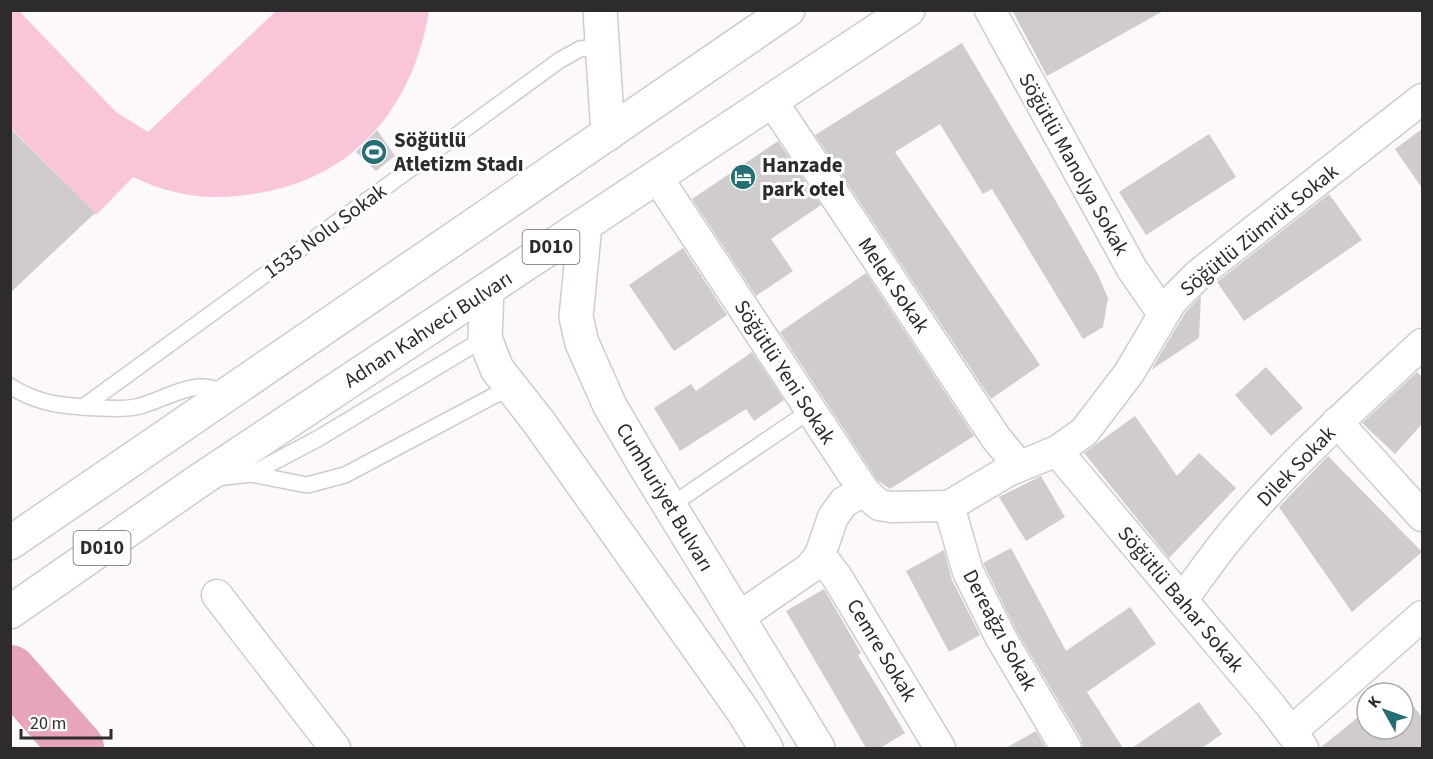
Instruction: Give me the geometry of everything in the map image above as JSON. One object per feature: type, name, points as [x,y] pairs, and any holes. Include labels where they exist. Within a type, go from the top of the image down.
[{"type":"main road","points":[[600,10],[608,134]]},
{"type":"main road","name":"D010","points":[[10,543],[788,10]]},
{"type":"main road","name":"Adnan Kahveci Bulvarı","points":[[10,612],[197,482],[908,10]]},
{"type":"main road","name":"Cumhuriyet Bulvarı","points":[[585,225],[576,317],[582,343],[610,406],[818,748]]},
{"type":"main road","points":[[487,290],[485,338],[497,369],[512,386],[743,711],[766,748]]},
{"type":"street","name":"Söğütlü Manolya Sokak","points":[[990,10],[1132,269],[1163,314]]},
{"type":"street","name":"Söğütlü Zümrüt Sokak","points":[[949,506],[1019,466],[1057,451],[1084,432],[1108,404],[1171,302],[1198,274],[1422,99]]},
{"type":"street","name":"Melek Sokak","points":[[771,101],[996,438],[1019,466]]},
{"type":"street","name":"Söğütlü Yeni Sokak","points":[[657,177],[864,491],[879,505],[891,507],[949,506]]},
{"type":"street","name":"Dilek Sokak","points":[[1182,600],[1227,540],[1337,422],[1422,344]]},
{"type":"street","points":[[1337,422],[1422,516]]},
{"type":"street","name":"Söğütlü Bahar Sokak","points":[[1057,451],[1297,740]]},
{"type":"street","points":[[739,617],[810,568],[820,555],[833,517],[844,502],[864,491]]},
{"type":"street","name":"Dereağzı Sokak","points":[[949,506],[968,572],[1001,638],[1066,748]]},
{"type":"street","name":"Cemre Sokak","points":[[820,555],[837,577],[940,748]]},
{"type":"street","points":[[217,595],[335,748]]},
{"type":"street","points":[[1297,740],[1422,616]]},
{"type":"lane","name":"1535 Nolu Sokak","points":[[83,407],[560,60],[580,50],[603,46]]},
{"type":"lane","points":[[252,474],[319,438],[485,338]]},
{"type":"lane","points":[[10,386],[51,405],[83,407],[139,407],[186,389],[202,386],[216,387],[227,395]]},
{"type":"lane","points":[[197,482],[252,474],[307,485],[345,475],[512,386]]},
{"type":"lane","points":[[670,506],[811,410]]},
{"type":"shaded area","points":[[10,11],[19,11],[116,112],[148,132],[276,11],[429,11],[421,46],[409,79],[393,108],[372,134],[348,156],[320,173],[289,186],[237,196],[206,197],[177,193],[133,177],[96,215],[11,128]]},
{"type":"building","points":[[1012,10],[1165,10],[1047,76]]},
{"type":"building","points":[[962,43],[1061,210],[1098,275],[1108,298],[1103,327],[1083,339],[992,189],[983,194],[940,124],[895,152],[1040,365],[991,399],[815,135]]},
{"type":"building","name":"Söğütlü Atletizm Stadı","points":[[10,128],[95,213],[10,293]]},
{"type":"building","points":[[1422,129],[1422,188],[1395,149]]},
{"type":"building","points":[[377,130],[395,156],[376,171],[356,152]]},
{"type":"building","points":[[1209,134],[1236,177],[1146,235],[1119,192]]},
{"type":"building","points":[[778,141],[821,205],[771,239],[793,271],[756,296],[692,199]]},
{"type":"building","points":[[1329,194],[1362,240],[1244,321],[1217,282]]},
{"type":"building","points":[[683,248],[727,315],[674,351],[629,285]]},
{"type":"building","points":[[866,273],[974,436],[890,489],[877,480],[780,332]]},
{"type":"building","points":[[1201,296],[1199,338],[1151,370],[1185,313]]},
{"type":"building","points":[[752,352],[784,400],[754,421],[746,409],[680,451],[654,408],[691,384],[696,391]]},
{"type":"building","points":[[1266,367],[1303,408],[1271,436],[1235,395]]},
{"type":"building","points":[[1417,372],[1422,377],[1422,424],[1395,454],[1362,423]]},
{"type":"building","points":[[1135,416],[1177,476],[1199,453],[1236,488],[1169,558],[1084,453]]},
{"type":"building","points":[[1328,456],[1422,552],[1352,612],[1279,507]]},
{"type":"building","points":[[1041,476],[1065,517],[1026,541],[999,497]]},
{"type":"building","points":[[1011,548],[1066,651],[1130,607],[1156,644],[1087,692],[1123,748],[1083,748],[1081,739],[1016,630],[983,563]]},
{"type":"building","points":[[944,550],[952,580],[980,635],[949,652],[906,571]]},
{"type":"building","points":[[824,589],[861,653],[858,655],[905,733],[880,748],[866,748],[786,611]]},
{"type":"building","points":[[1199,702],[1222,734],[1202,748],[1132,748]]},
{"type":"building","points":[[1415,708],[1422,717],[1422,748],[1320,748],[1355,720],[1355,741],[1415,741]]},
{"type":"building","points":[[1036,731],[1046,748],[1006,748]]},
{"type":"waterway","points":[[10,672],[77,748]]},
{"type":"place","name":"Söğütlü Atletizm Stadı","points":[[374,152]]},
{"type":"place","name":"Hanzade park otel","points":[[743,177]]}]
